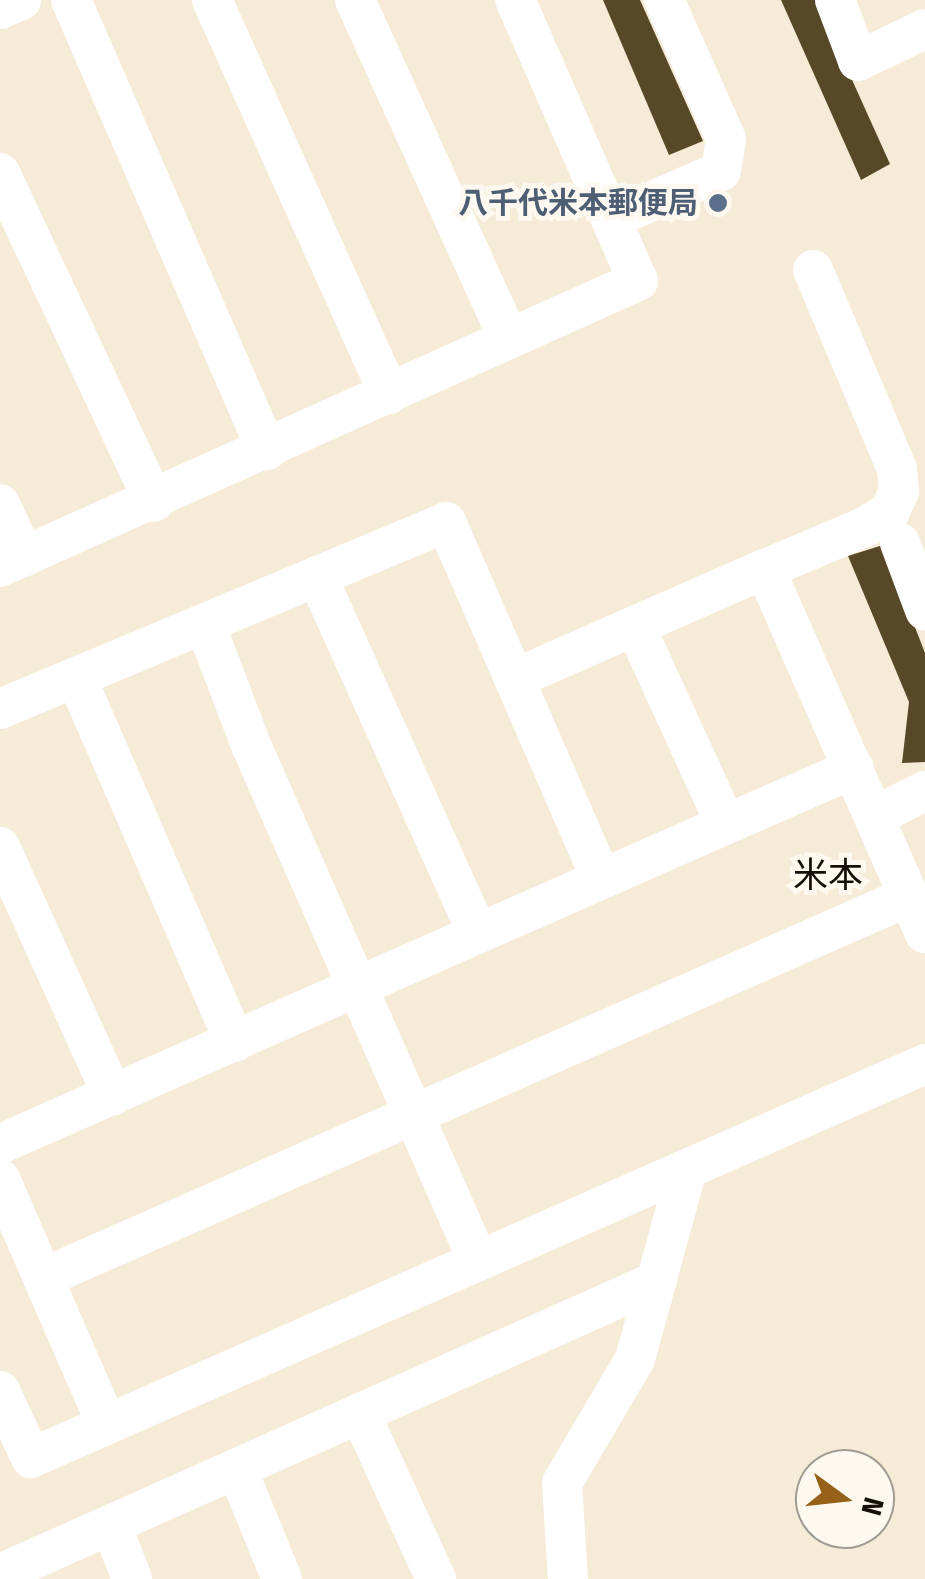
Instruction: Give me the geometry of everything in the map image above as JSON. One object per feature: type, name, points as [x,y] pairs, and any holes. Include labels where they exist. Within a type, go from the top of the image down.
[{"type":"street","points":[[0,9],[21,0]]},
{"type":"street","points":[[71,0],[267,450]]},
{"type":"street","points":[[212,0],[390,394]]},
{"type":"street","points":[[355,0],[510,340]]},
{"type":"street","points":[[0,504],[12,562],[154,502],[638,281],[514,0]]},
{"type":"street","points":[[611,219],[720,171],[726,140],[664,0]]},
{"type":"street","points":[[834,0],[858,60],[925,29]]},
{"type":"street","points":[[0,173],[154,502]]},
{"type":"street","points":[[514,679],[866,526],[890,511],[899,491],[897,469],[813,270]]},
{"type":"street","points":[[0,709],[446,522],[600,876]]},
{"type":"street","points":[[900,542],[925,610]]},
{"type":"street","points":[[765,569],[925,932]]},
{"type":"street","points":[[317,576],[478,932]]},
{"type":"street","points":[[204,624],[478,1261]]},
{"type":"street","points":[[635,626],[726,823]]},
{"type":"street","points":[[76,677],[235,1042]]},
{"type":"street","points":[[0,1144],[358,988],[600,876],[854,768]]},
{"type":"street","points":[[875,816],[925,791]]},
{"type":"street","points":[[0,847],[113,1096]]},
{"type":"street","points":[[43,1278],[416,1118],[909,896]]},
{"type":"street","points":[[0,1392],[15,1465],[925,1064]]},
{"type":"street","points":[[568,1579],[562,1483],[635,1359],[687,1169]]},
{"type":"street","points":[[0,1179],[106,1425]]},
{"type":"street","points":[[0,1574],[657,1281]]},
{"type":"street","points":[[360,1414],[436,1579]]},
{"type":"street","points":[[237,1468],[282,1579]]},
{"type":"street","points":[[111,1525],[132,1579]]},
{"type":"building","points":[[603,0],[640,0],[703,141],[669,155]]},
{"type":"building","points":[[781,0],[816,0],[890,164],[861,180]]},
{"type":"building","points":[[883,545],[925,653],[925,762],[902,763],[909,702],[848,556]]},
{"type":"place","name":"八千代米本郵便局","points":[[718,203]]},
{"type":"district","name":"米本","points":[[828,875]]}]
